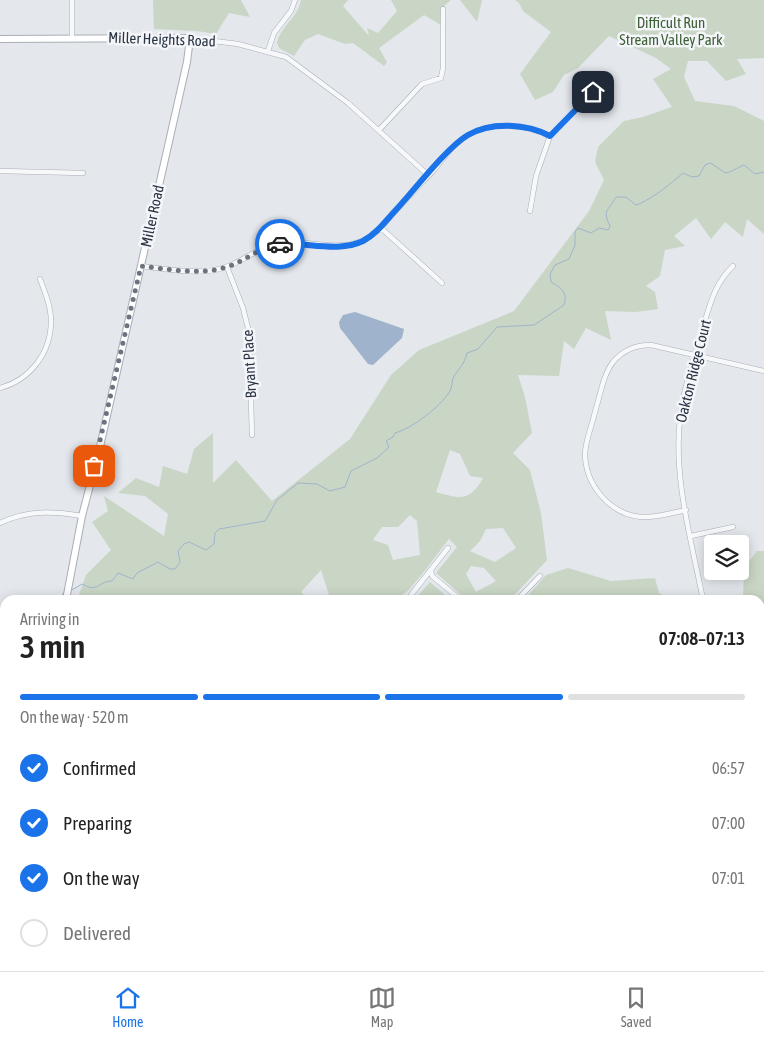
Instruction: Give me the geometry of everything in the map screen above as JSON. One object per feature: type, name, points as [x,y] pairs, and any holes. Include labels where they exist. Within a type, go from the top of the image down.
[{"type":"street","points":[[72,0],[72,38]]},
{"type":"street","points":[[268,51],[274,33],[291,11],[295,0]]},
{"type":"street","points":[[379,130],[422,84],[440,78],[443,68],[443,9]]},
{"type":"street","name":"Miller Heights Road","points":[[0,38],[190,38],[216,40],[268,51],[293,62],[348,103],[428,176]]},
{"type":"street","name":"Miller Road","points":[[67,595],[82,516],[141,266],[190,38]]},
{"type":"street","points":[[530,211],[536,176],[550,136],[593,92]]},
{"type":"street","points":[[141,266],[205,271],[228,267],[270,245],[291,243],[352,245],[369,238],[381,228],[464,138],[477,131],[520,126],[531,128],[550,136]]},
{"type":"street","points":[[0,172],[84,173]]},
{"type":"street","points":[[381,228],[442,283]]},
{"type":"street","name":"Oakton Ridge Court","points":[[703,595],[680,473],[679,434],[682,405],[715,290],[732,266]]},
{"type":"street","name":"Bryant Place","points":[[228,267],[243,308],[249,332],[252,435]]},
{"type":"street","points":[[0,388],[28,374],[36,366],[46,347],[51,320],[40,279]]},
{"type":"street","points":[[686,510],[646,517],[621,512],[607,502],[596,489],[588,471],[585,454],[606,376],[619,356],[631,348],[651,345],[764,371]]},
{"type":"street","points":[[0,523],[17,515],[34,512],[62,512],[82,516]]},
{"type":"street","points":[[691,536],[733,528]]},
{"type":"street","points":[[411,595],[448,548]]},
{"type":"street","points":[[431,570],[432,576],[454,595]]},
{"type":"street","points":[[522,595],[540,576]]},
{"type":"green space","points":[[153,0],[241,0],[250,17],[229,13],[216,34],[154,29]]},
{"type":"green space","points":[[301,0],[348,0],[343,6],[369,36],[367,28],[378,33],[397,11],[391,0],[451,0],[445,5],[441,25],[424,15],[379,48],[387,62],[384,66],[353,43],[345,44],[318,34],[305,40],[294,56],[279,48],[277,43],[279,37],[297,12]]},
{"type":"green space","points":[[460,0],[482,0],[477,22]]},
{"type":"green space","name":"Difficult Run Stream Valley Park","points":[[515,0],[764,0],[764,58],[737,59],[746,74],[726,81],[707,61],[688,61],[684,77],[695,101],[734,106],[764,121],[764,234],[747,219],[743,237],[725,222],[711,239],[696,218],[674,236],[685,246],[665,250],[660,276],[646,286],[655,292],[658,309],[636,312],[605,311],[611,340],[586,328],[574,349],[564,341],[559,376],[518,375],[525,397],[532,433],[513,453],[530,470],[541,513],[547,560],[515,595],[461,595],[436,573],[457,547],[449,539],[421,576],[401,595],[329,595],[321,570],[301,592],[304,595],[79,595],[86,575],[111,550],[92,522],[108,511],[104,496],[164,536],[168,514],[145,496],[118,493],[136,478],[159,487],[163,466],[187,474],[194,449],[213,433],[213,483],[236,460],[272,501],[350,439],[391,375],[419,350],[514,311],[589,211],[604,180],[595,162],[598,147],[624,121],[672,107],[653,79],[671,69],[656,58],[609,36],[578,68],[564,75],[553,92],[535,100],[520,74],[551,32],[523,11]],"holes":[[[450,450],[460,454],[470,476],[483,478],[474,491],[464,497],[436,492]],[[410,515],[417,521],[420,555],[393,560],[388,545],[373,540],[382,527],[398,527]],[[503,528],[516,548],[495,562],[470,551],[480,541],[486,529]],[[471,566],[484,568],[496,581],[476,592],[466,574]]]},
{"type":"green space","points":[[757,551],[764,551],[764,595],[743,595],[744,580],[749,580],[749,561]]},
{"type":"green space","points":[[568,568],[611,581],[655,578],[659,593],[662,595],[528,595],[546,575]]},
{"type":"green space","points":[[430,582],[445,595],[418,595]]},
{"type":"water","points":[[355,312],[404,329],[402,338],[373,365],[368,364],[340,328],[339,322],[343,315]]},
{"type":"waterway","points":[[72,590],[82,584],[95,587],[112,581],[118,573],[133,579],[137,573],[158,562],[170,569],[175,569],[180,562],[178,551],[184,544],[189,542],[206,550],[214,544],[215,533],[219,529],[265,521],[277,500],[298,483],[317,484],[330,491],[345,487],[351,471],[377,458],[389,447],[386,441],[393,437],[395,433],[418,422],[440,404],[450,391],[453,378],[467,353],[478,349],[497,327],[534,325],[564,305],[564,294],[561,288],[551,282],[550,274],[555,265],[569,259],[575,245],[575,232],[578,228],[591,233],[599,228],[608,230],[610,226],[606,213],[616,197],[626,197],[636,205],[639,204],[657,194],[683,173],[692,177],[699,176],[705,165],[710,163],[726,173],[744,165],[755,174],[764,172]]},
{"type":"way so far","points":[[94,466],[141,266],[213,270],[231,266],[260,249],[280,244]]},
{"type":"route","points":[[280,244],[352,245],[369,238],[381,228],[450,151],[470,134],[500,127],[520,126],[531,128],[550,136],[593,92]]}]
